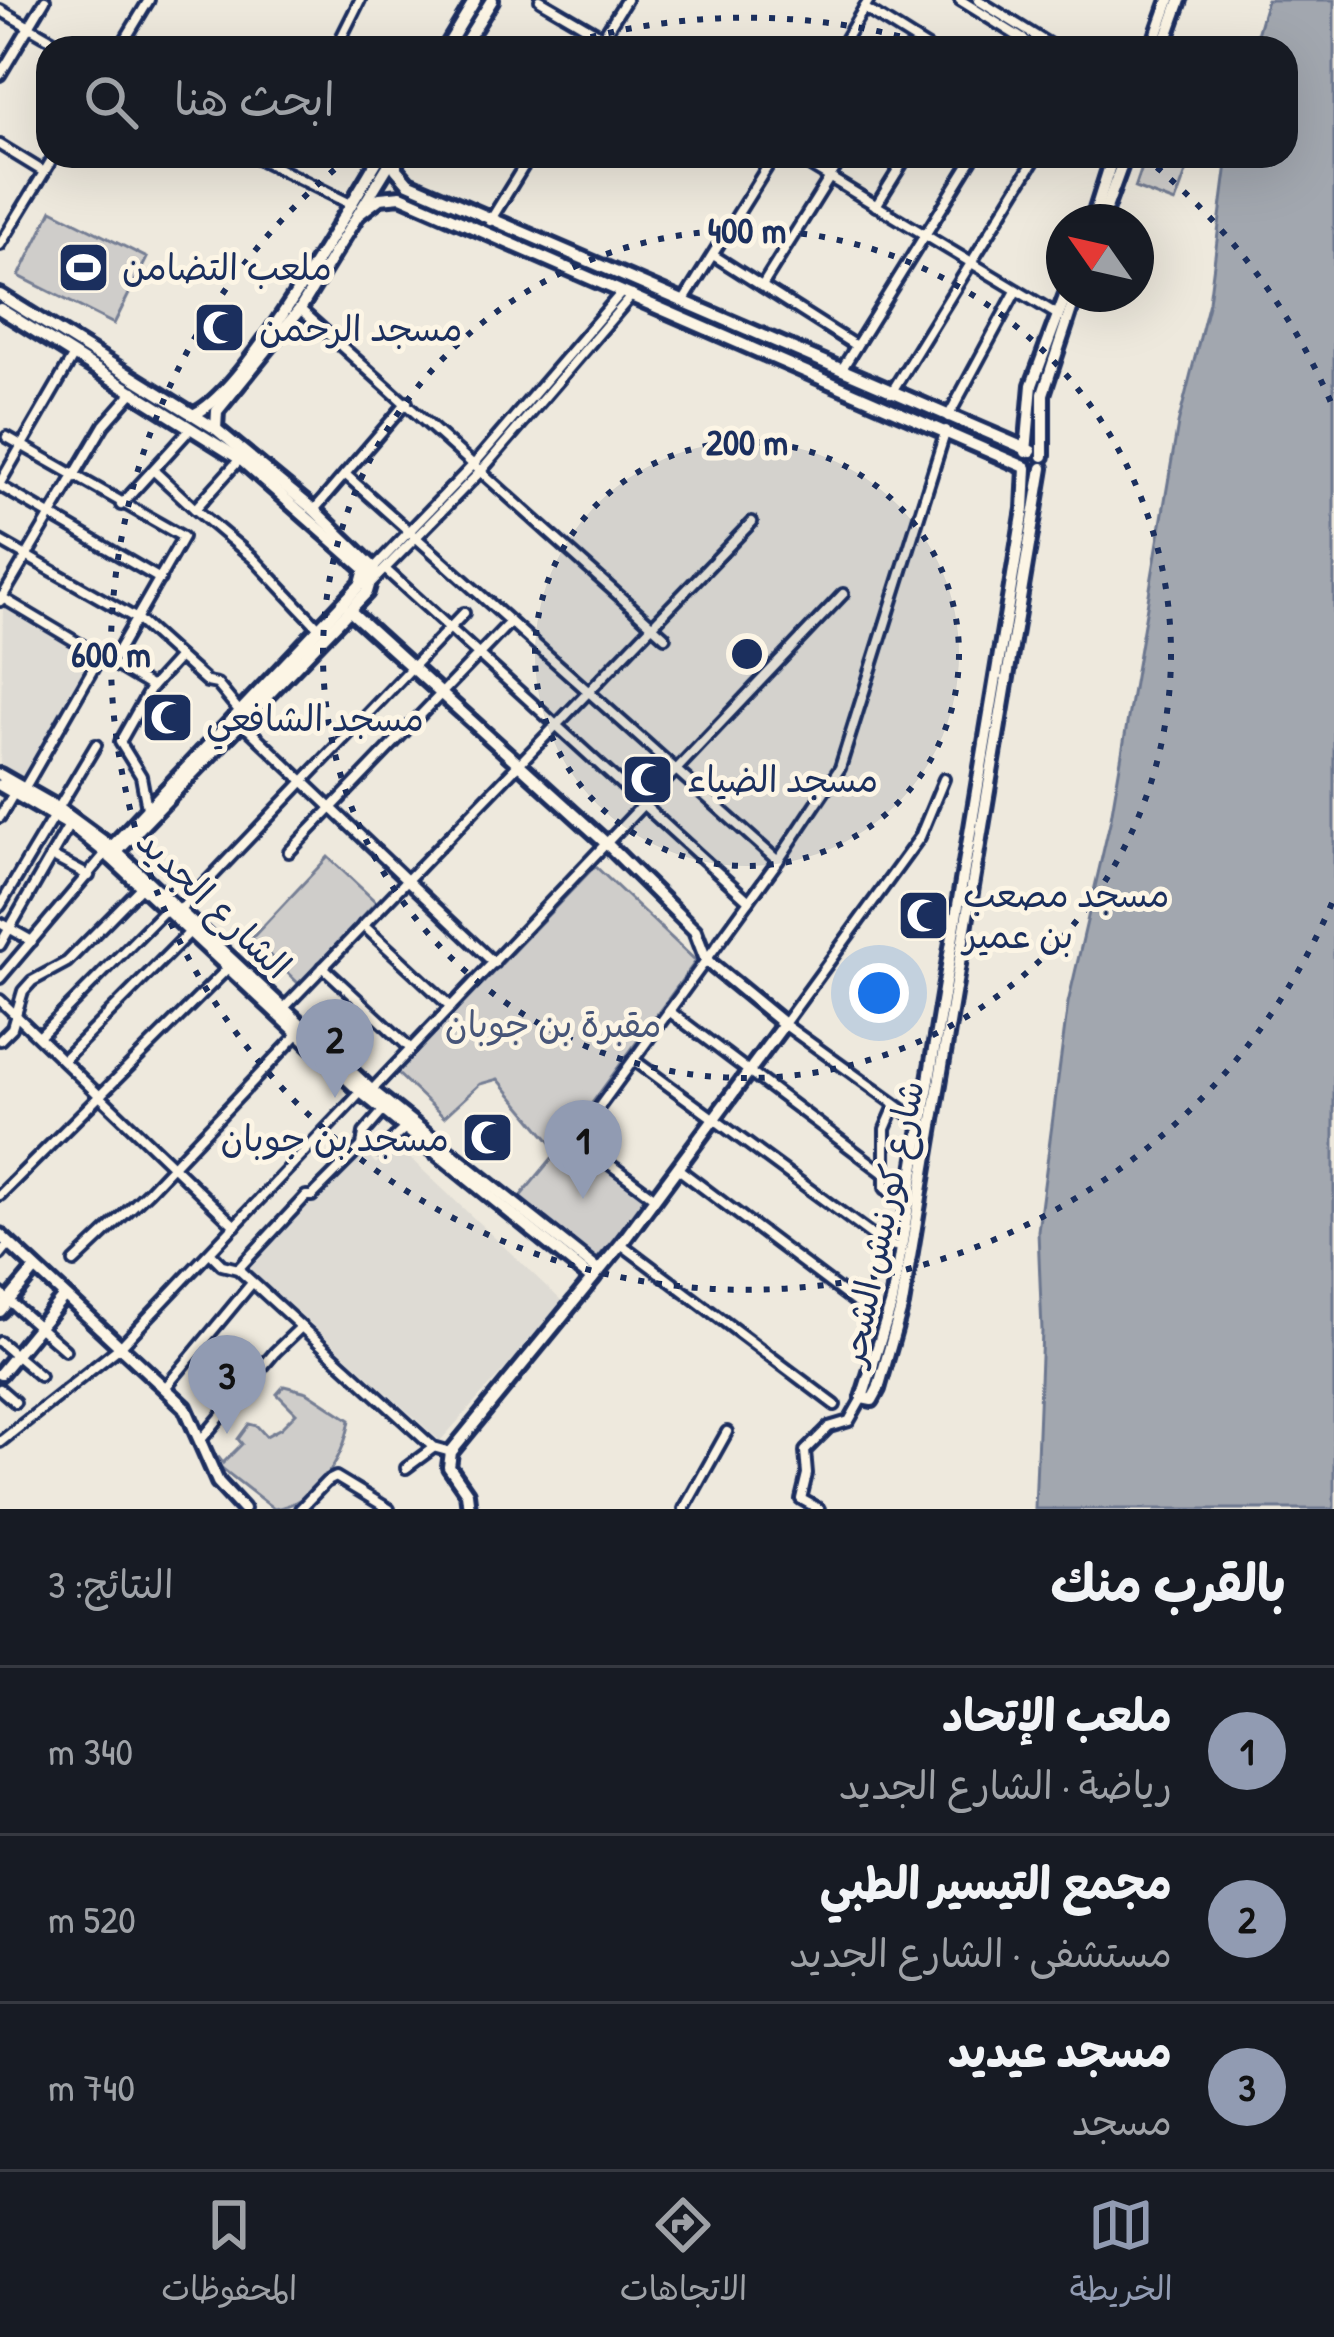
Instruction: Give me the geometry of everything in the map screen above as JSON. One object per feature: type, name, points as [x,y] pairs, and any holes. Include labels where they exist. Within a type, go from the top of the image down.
[{"type":"street","points":[[0,75],[45,0]]},
{"type":"street","points":[[127,36],[149,0]]},
{"type":"street","points":[[342,36],[361,0]]},
{"type":"street","points":[[459,36],[475,0]]},
{"type":"street","points":[[462,36],[492,0]]},
{"type":"street","points":[[540,0],[604,36],[626,0]]},
{"type":"street","points":[[960,0],[1018,36]]},
{"type":"street","points":[[978,0],[1036,36]]},
{"type":"street","points":[[1156,36],[1169,0]]},
{"type":"street","points":[[1167,36],[1180,0]]},
{"type":"street","points":[[847,36],[867,4],[903,36]]},
{"type":"street","points":[[0,10],[46,36]]},
{"type":"street","points":[[0,145],[36,167]]},
{"type":"street","points":[[37,168],[44,172]]},
{"type":"street","points":[[0,245],[46,168]]},
{"type":"street","points":[[277,168],[355,209]]},
{"type":"street","points":[[121,505],[154,470],[188,418],[232,386],[300,309],[373,168]]},
{"type":"street","points":[[380,168],[381,177],[401,196],[682,303],[891,393],[947,424],[1006,442],[1031,459]]},
{"type":"street","points":[[216,429],[217,411],[232,386],[387,168]]},
{"type":"street","points":[[396,168],[409,183]]},
{"type":"street","points":[[490,220],[522,168]]},
{"type":"street","points":[[682,303],[767,168]]},
{"type":"street","points":[[813,168],[1058,315]]},
{"type":"street","points":[[761,286],[835,168]]},
{"type":"street","points":[[876,206],[900,168]]},
{"type":"street","points":[[841,371],[966,168]]},
{"type":"street","points":[[891,393],[1030,168]]},
{"type":"street","points":[[1097,204],[1106,168]]},
{"type":"street","points":[[1108,204],[1121,168]]},
{"type":"street","points":[[364,182],[381,177],[409,183],[627,293],[1031,459]]},
{"type":"street","points":[[355,209],[380,198],[401,196]]},
{"type":"street","points":[[0,216],[13,223]]},
{"type":"street","points":[[713,255],[856,346]]},
{"type":"street","points":[[655,1198],[576,1139],[840,768],[947,424],[1016,291]]},
{"type":"street","points":[[0,978],[111,852],[349,610],[380,569],[478,467],[627,293]]},
{"type":"street","points":[[0,295],[188,418],[365,569],[364,580],[241,718],[147,808],[111,852]]},
{"type":"street","points":[[0,309],[134,391],[216,429],[449,629],[749,901]]},
{"type":"street","points":[[300,309],[665,637]]},
{"type":"street","name":"شارع كورنيش الشحر","points":[[1031,459],[1027,417],[1032,385],[1059,312]]},
{"type":"street","name":"شارع كورنيش الشحر","points":[[949,1000],[921,1123],[892,1302],[862,1399],[872,1400],[878,1389],[902,1305],[995,723],[1031,459],[1045,381],[1070,312]]},
{"type":"street","points":[[74,354],[0,485],[160,579]]},
{"type":"street","points":[[134,391],[104,425],[1,598],[152,687]]},
{"type":"street","points":[[314,510],[407,402]]},
{"type":"street","points":[[1006,442],[1027,417]]},
{"type":"street","points":[[7,437],[183,537],[112,661]]},
{"type":"street","points":[[195,508],[240,459]]},
{"type":"street","points":[[154,470],[254,559],[319,628]]},
{"type":"street","points":[[345,475],[778,861]]},
{"type":"street","points":[[282,1010],[752,522]]},
{"type":"street","points":[[0,541],[137,620],[207,682],[218,684],[241,718],[302,781],[494,963]]},
{"type":"street","points":[[0,1442],[120,1347],[608,845],[843,594]]},
{"type":"street","points":[[349,610],[608,845],[695,932],[706,960],[784,1024],[921,1123]]},
{"type":"street","points":[[39,1037],[173,912],[464,613]]},
{"type":"street","points":[[289,852],[511,622]]},
{"type":"street","points":[[0,818],[101,656]]},
{"type":"street","points":[[147,808],[141,776],[120,742],[152,687],[179,657]]},
{"type":"street","points":[[1,901],[96,745]]},
{"type":"street","name":"الشارع الجديد","points":[[0,775],[111,852],[298,1035],[595,1275]]},
{"type":"street","points":[[468,1508],[467,1492],[449,1467],[451,1452],[621,1244],[784,1024],[920,837],[944,779]]},
{"type":"street","name":"الشارع الجديد","points":[[0,785],[19,791]]},
{"type":"street","name":"الشارع الجديد","points":[[56,812],[111,852],[383,1111],[595,1275]]},
{"type":"street","points":[[0,945],[5,926],[69,825]]},
{"type":"street","points":[[52,856],[89,876]]},
{"type":"street","points":[[0,1040],[12,1028],[23,991],[32,981],[67,962],[142,886]]},
{"type":"street","points":[[363,925],[451,1007]]},
{"type":"street","points":[[5,926],[32,941]]},
{"type":"street","points":[[62,1060],[190,932]]},
{"type":"street","points":[[323,967],[411,1049]]},
{"type":"street","points":[[0,1196],[227,969]]},
{"type":"street","points":[[0,1000],[235,1226]]},
{"type":"street","points":[[669,1011],[885,1174]]},
{"type":"street","points":[[74,1262],[298,1035]]},
{"type":"street","points":[[634,1060],[884,1244],[902,1247]]},
{"type":"street","points":[[895,1106],[885,1129],[885,1188],[908,1207]]},
{"type":"street","points":[[238,1269],[306,1196],[312,1196],[362,1146],[362,1136],[383,1111]]},
{"type":"street","points":[[362,1146],[380,1150],[404,1129]]},
{"type":"street","points":[[677,1168],[871,1314]]},
{"type":"street","points":[[621,1244],[835,1405]]},
{"type":"street","points":[[3,1245],[35,1269],[192,1418],[218,1482],[243,1509]]},
{"type":"street","points":[[210,1252],[222,1265],[238,1269],[433,1447],[451,1452]]},
{"type":"street","points":[[35,1269],[3,1302],[65,1350]]},
{"type":"street","points":[[164,1389],[252,1283]]},
{"type":"street","points":[[0,1374],[64,1296]]},
{"type":"street","points":[[199,1442],[300,1328]]},
{"type":"street","points":[[0,1342],[40,1376]]},
{"type":"street","points":[[0,1389],[15,1402]]},
{"type":"street","points":[[818,1509],[801,1499],[807,1474],[805,1451],[829,1426],[849,1420],[862,1399]]},
{"type":"street","points":[[684,1509],[727,1432]]},
{"type":"street","points":[[406,1468],[433,1447]]},
{"type":"street","points":[[300,1509],[336,1477],[389,1509]]},
{"type":"shaded area","points":[[1267,0],[1334,0],[1334,1509],[1035,1509],[1042,1331],[1038,1231],[1068,1003],[1111,818],[1178,424],[1209,302],[1226,168],[1298,168],[1298,36],[1256,36]]},
{"type":"shaded area","points":[[3,606],[93,656],[21,780],[0,769]]},
{"type":"shaded area","points":[[395,1144],[564,1303],[440,1441],[250,1269],[316,1194],[366,1153],[376,1164]]},
{"type":"green space","points":[[1142,168],[1188,168],[1175,203],[1135,188]]},
{"type":"green space","name":"ملعب التضامن","points":[[52,210],[147,258],[114,324],[19,276]]},
{"type":"green space","points":[[328,857],[376,902],[299,984],[252,938]]},
{"type":"green space","name":"مقبرة بن جوبان","points":[[595,866],[696,961],[563,1143],[569,1139],[648,1198],[597,1259],[518,1199],[558,1151],[498,1079],[480,1084],[444,1117],[397,1073]]},
{"type":"green space","points":[[284,1386],[307,1392],[350,1420],[334,1464],[315,1489],[274,1509],[215,1463],[219,1458],[223,1463],[242,1444],[238,1439],[249,1424],[266,1436],[296,1413],[277,1394]]},
{"type":"place","name":"ملعب التضامن","points":[[83,267]]},
{"type":"place","name":"مسجد الرحمن","points":[[220,328]]},
{"type":"place","name":"مسجد الشافعي","points":[[167,718]]},
{"type":"place","name":"مسجد الضياء","points":[[648,779]]},
{"type":"place","name":"مسجد مصعب بن عمير","points":[[924,915]]},
{"type":"place","name":"مجمع التيسير الطبي","points":[[335,1098]]},
{"type":"place","name":"مسجد بن جوبان","points":[[488,1138]]},
{"type":"place","name":"ملعب الإتحاد","points":[[583,1199]]},
{"type":"place","name":"مسجد عيديد","points":[[227,1434]]}]
